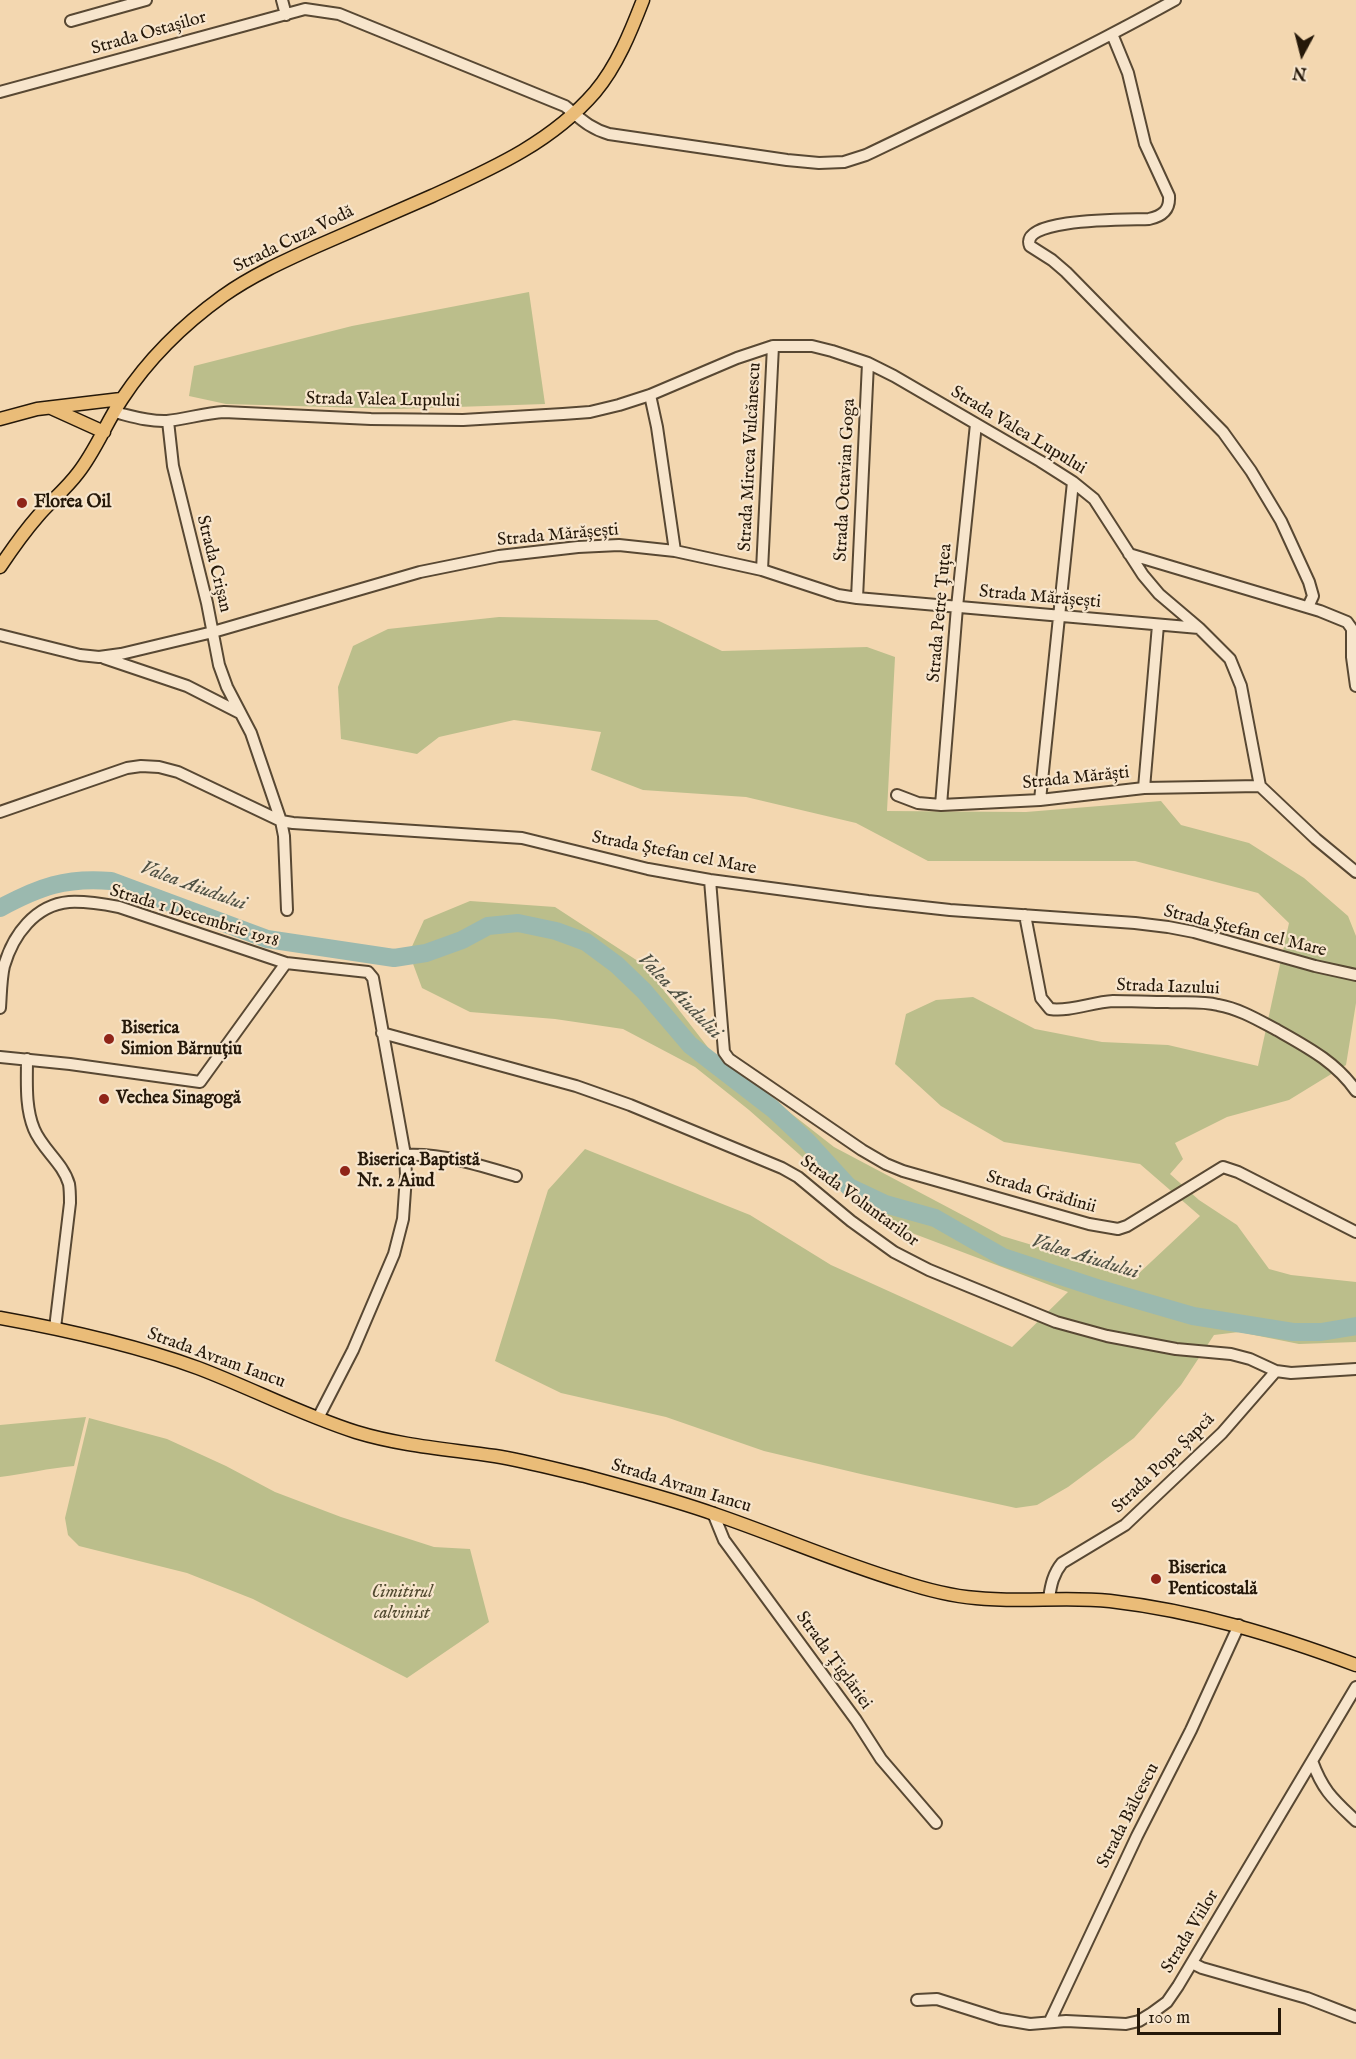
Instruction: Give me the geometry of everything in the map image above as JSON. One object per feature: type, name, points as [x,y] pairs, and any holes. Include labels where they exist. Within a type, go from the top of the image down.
[{"type":"main road","name":"Strada Cuza Vodă","points":[[0,567],[38,516],[77,475],[122,399],[151,360],[173,337],[224,295],[256,276],[500,164],[544,139],[596,91],[612,67],[643,0]]},
{"type":"main road","points":[[0,419],[37,409],[122,399]]},
{"type":"main road","points":[[50,408],[104,432]]},
{"type":"main road","name":"Strada Avram Iancu","points":[[0,1318],[109,1340],[196,1367],[353,1431],[402,1444],[528,1462],[657,1496],[713,1513],[846,1563],[941,1592],[975,1598],[1108,1601],[1165,1609],[1239,1625],[1307,1646],[1356,1665]]},
{"type":"street","points":[[71,21],[146,0]]},
{"type":"street","points":[[282,0],[286,15]]},
{"type":"street","name":"Strada Ostașilor","points":[[0,92],[305,9],[322,10],[339,14],[566,106],[584,123],[609,134],[787,160],[819,163],[843,162],[866,155],[1112,34],[1175,0]]},
{"type":"street","points":[[1112,34],[1128,73],[1145,144],[1169,196],[1169,203],[1160,217],[1052,225],[1032,234],[1028,243],[1066,272],[1223,432],[1251,471],[1281,521],[1310,582],[1313,596],[1308,607]]},
{"type":"street","name":"Strada Valea Lupului","points":[[114,412],[139,418],[168,421],[202,413],[224,412],[372,419],[464,420],[590,412],[650,395],[737,358],[773,346],[812,346],[841,353],[894,376],[1073,482],[1094,499],[1143,575],[1159,594],[1223,650],[1235,667],[1241,686],[1260,786]]},
{"type":"street","name":"Strada Mircea Vulcănescu","points":[[762,570],[773,346]]},
{"type":"street","name":"Strada Octavian Goga","points":[[857,598],[868,363]]},
{"type":"street","points":[[650,395],[657,427],[675,551]]},
{"type":"street","name":"Strada Crișan","points":[[168,421],[173,466],[219,665],[227,687],[251,733],[281,821],[284,836],[287,910]]},
{"type":"street","name":"Strada Petre Țuțea","points":[[941,806],[957,607],[976,424]]},
{"type":"street","points":[[1040,801],[1073,482]]},
{"type":"street","name":"Strada Mărășești","points":[[0,635],[80,655],[99,657],[121,654],[213,632],[420,572],[499,556],[619,545],[675,551],[762,570],[838,595],[857,598],[1199,628]]},
{"type":"street","points":[[1129,554],[1308,607],[1347,622],[1352,629],[1352,657],[1356,686]]},
{"type":"street","points":[[1144,788],[1158,625]]},
{"type":"street","points":[[99,657],[179,683],[240,713]]},
{"type":"street","name":"Strada Ștefan cel Mare","points":[[0,812],[98,777],[141,766],[159,767],[178,772],[281,821],[308,825],[522,838],[648,869],[868,902],[1168,927],[1194,932],[1323,969],[1356,975]]},
{"type":"street","points":[[1260,786],[1316,840],[1356,872]]},
{"type":"street","name":"Strada Mărăști","points":[[897,795],[918,803],[941,806],[1040,801],[1144,788],[1260,786]]},
{"type":"street","name":"Strada Grădinii","points":[[710,880],[724,1052],[729,1059],[886,1164],[903,1171],[1089,1224],[1118,1229],[1128,1226],[1223,1167],[1238,1172],[1356,1232]]},
{"type":"street","name":"Strada 1 Decembrie 1918","points":[[0,1008],[4,968],[8,955],[24,926],[35,915],[50,907],[68,902],[91,903],[119,907],[286,963],[368,972],[373,978],[382,1033]]},
{"type":"street","name":"Strada Iazului","points":[[1025,915],[1041,998],[1050,1009],[1114,1001],[1204,1002],[1231,1008],[1249,1015],[1314,1051],[1331,1063],[1356,1091]]},
{"type":"street","points":[[0,1057],[200,1082],[286,963]]},
{"type":"street","points":[[318,1418],[353,1350],[394,1254],[403,1219],[405,1155],[382,1033]]},
{"type":"street","name":"Strada Voluntarilor","points":[[382,1033],[576,1086],[782,1168],[798,1177],[851,1221],[894,1252],[929,1270],[1056,1322],[1107,1336],[1165,1347],[1231,1354],[1250,1359],[1276,1371],[1356,1369]]},
{"type":"street","points":[[27,1059],[29,1112],[33,1127],[40,1141],[65,1174],[69,1185],[70,1203],[55,1328]]},
{"type":"street","points":[[405,1155],[422,1154],[450,1159],[516,1176]]},
{"type":"street","name":"Strada Popa Șapcă","points":[[1049,1598],[1056,1570],[1062,1563],[1125,1525],[1222,1433],[1276,1371]]},
{"type":"street","name":"Strada Țiglăriei","points":[[713,1513],[724,1540],[856,1720],[881,1759],[936,1823]]},
{"type":"street","name":"Strada Bălcescu","points":[[1050,2021],[1137,1836],[1191,1730],[1239,1625]]},
{"type":"street","name":"Strada Viilor","points":[[917,2000],[937,1999],[1000,2019],[1029,2024],[1050,2021],[1126,2024],[1139,2021],[1167,2002],[1356,1687]]},
{"type":"street","points":[[1312,1761],[1330,1797],[1356,1821]]},
{"type":"street","points":[[1191,1963],[1307,1998],[1356,2017]]},
{"type":"green space","points":[[529,292],[545,404],[397,409],[226,404],[189,396],[194,366],[352,326]]},
{"type":"green space","points":[[499,617],[657,620],[722,651],[867,647],[895,657],[887,811],[1026,812],[1161,801],[1181,825],[1249,843],[1304,878],[1348,916],[1356,936],[1356,1003],[1346,1065],[1289,1100],[1227,1117],[1175,1143],[1183,1159],[1170,1174],[1199,1200],[1237,1225],[1269,1269],[1291,1275],[1356,1282],[1356,1342],[1299,1344],[1239,1332],[1214,1335],[1181,1385],[1134,1438],[1068,1487],[1037,1505],[1016,1508],[764,1451],[666,1417],[561,1393],[495,1361],[548,1190],[585,1149],[750,1215],[831,1265],[1012,1347],[1068,1292],[904,1230],[833,1184],[749,1110],[695,1067],[623,1029],[555,1019],[470,1012],[422,988],[409,953],[424,920],[470,901],[555,907],[644,965],[710,1050],[834,1147],[1002,1236],[1136,1276],[1200,1216],[1140,1164],[1004,1142],[941,1106],[895,1064],[906,1014],[936,1000],[973,997],[1035,1029],[1102,1042],[1168,1045],[1258,1066],[1289,923],[1258,893],[1135,861],[928,861],[856,823],[746,797],[643,790],[591,770],[601,732],[514,720],[439,737],[417,754],[341,739],[338,687],[353,646],[388,629]]},
{"type":"green space","points":[[86,1417],[74,1466],[0,1477],[0,1425]]},
{"type":"green space","name":"Cimitirul calvinist","points":[[89,1418],[167,1439],[275,1492],[341,1517],[434,1547],[470,1549],[489,1622],[407,1678],[253,1599],[187,1573],[79,1546],[68,1535],[65,1518]]},
{"type":"waterway","name":"Valea Aiudului","points":[[0,908],[27,894],[53,885],[80,881],[111,881],[267,939],[394,958],[426,953],[462,940],[488,926],[518,923],[556,931],[586,942],[617,965],[644,991],[690,1045],[773,1109],[807,1141],[849,1187],[885,1204],[935,1218],[1003,1257],[1193,1316],[1293,1332],[1321,1332],[1356,1326]]},
{"type":"place","name":"Florea Oil","points":[[22,503]]},
{"type":"place","name":"Biserica Simion Bărnuțiu","points":[[109,1039]]},
{"type":"place","name":"Vechea Sinagogă","points":[[104,1099]]},
{"type":"place","name":"Biserica Baptistă Nr. 2 Aiud","points":[[345,1171]]},
{"type":"place","name":"Biserica Penticostală","points":[[1156,1579]]}]
